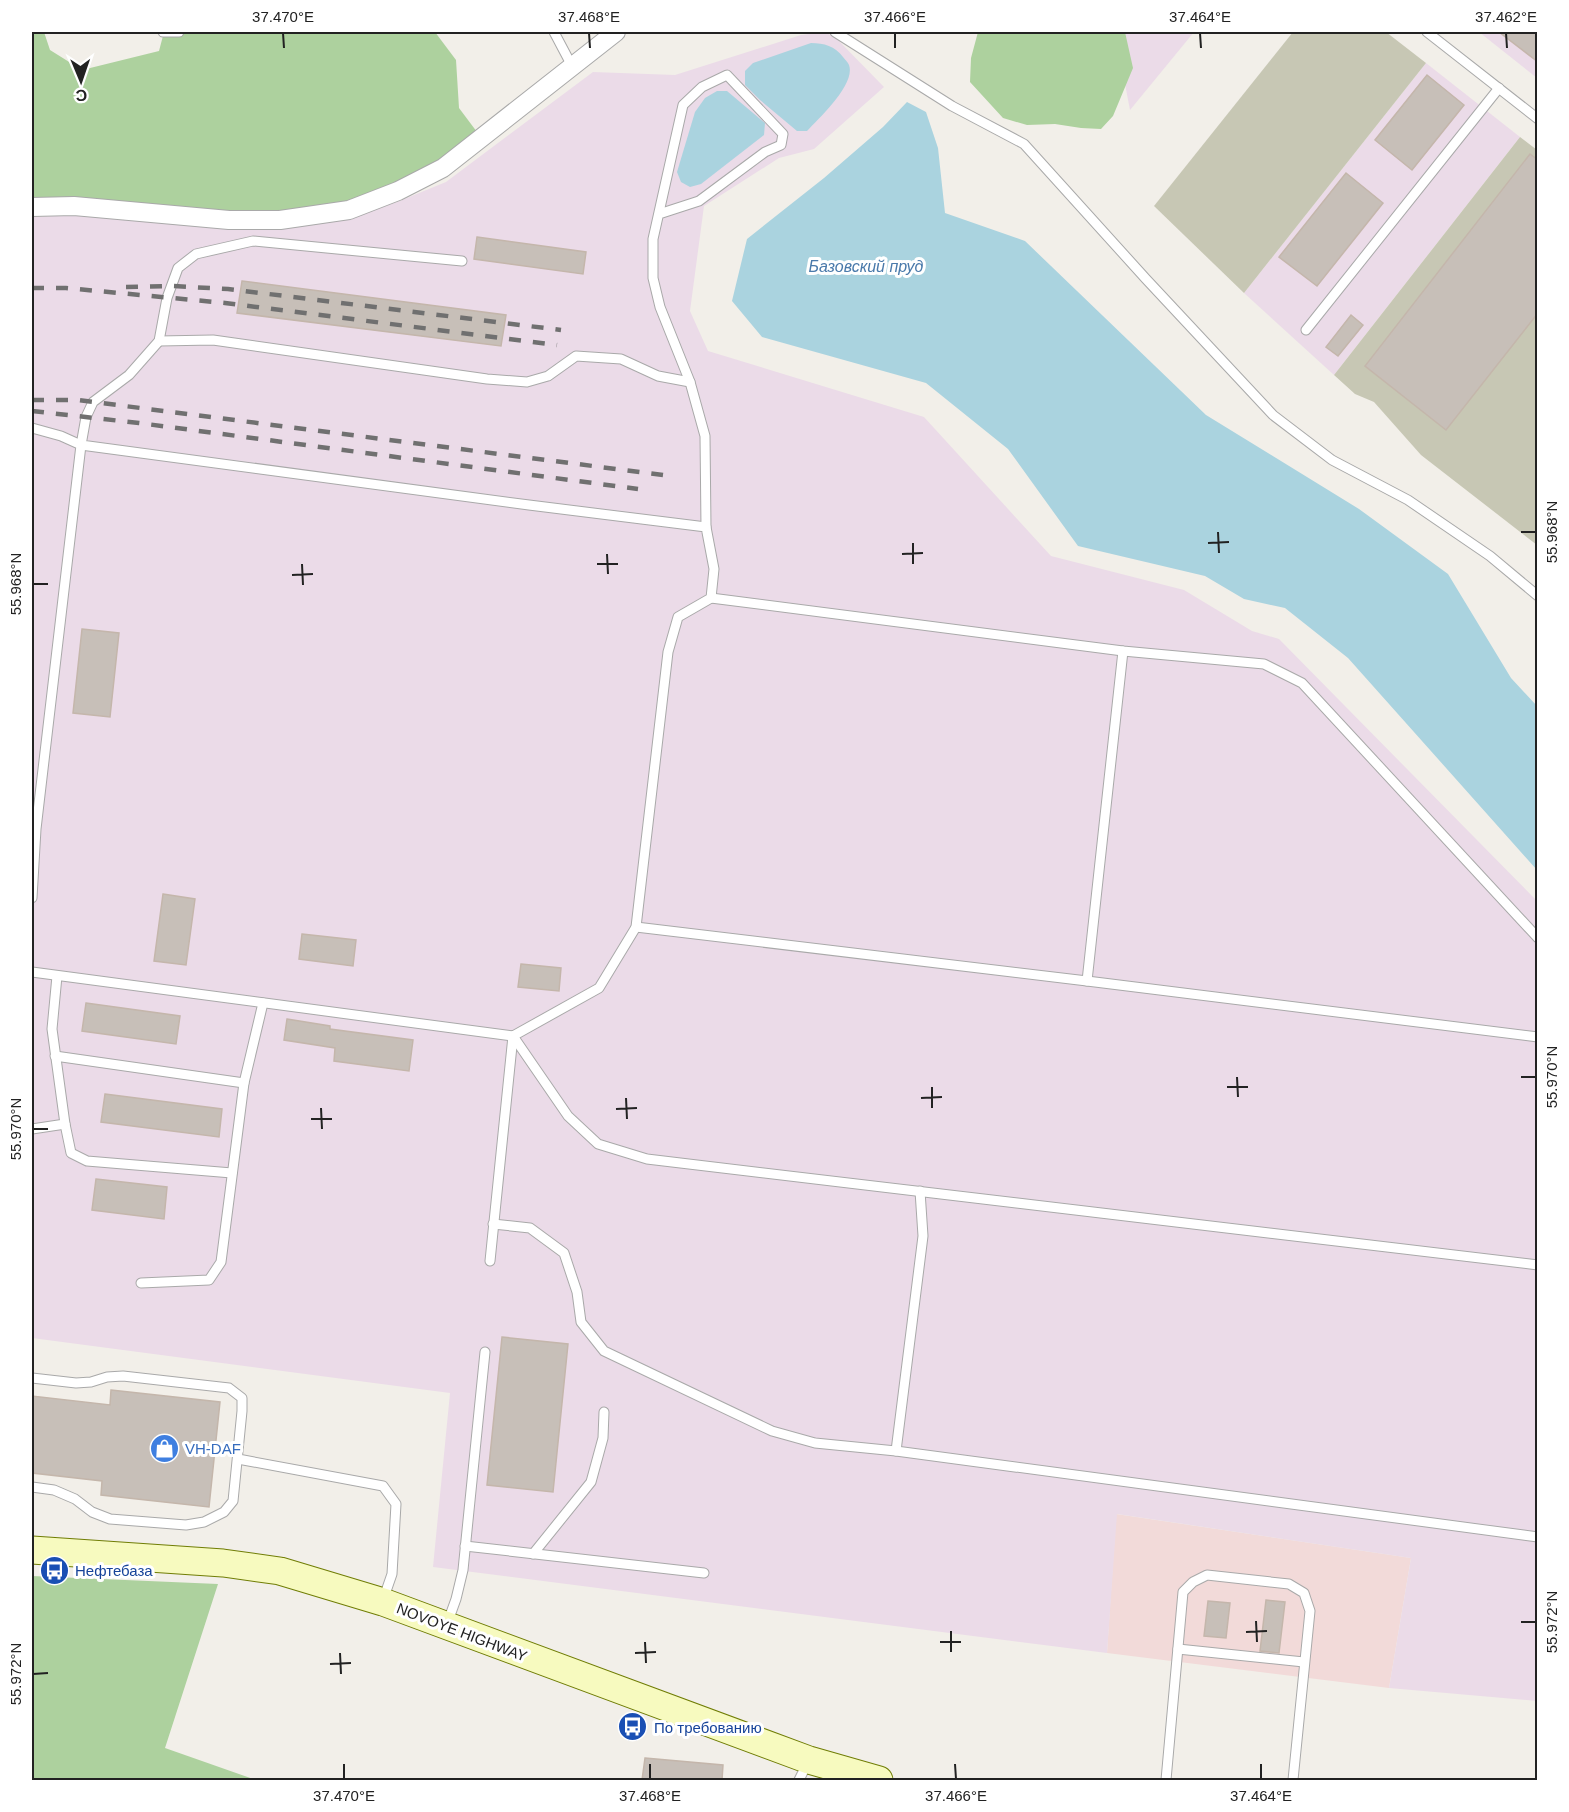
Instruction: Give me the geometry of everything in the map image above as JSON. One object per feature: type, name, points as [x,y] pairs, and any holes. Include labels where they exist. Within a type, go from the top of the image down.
[{"type":"main road","name":"NOVOYE HIGHWAY","points":[[32,1550],[223,1563],[280,1571],[383,1602],[804,1770],[879,1780]]},
{"type":"street","points":[[32,207],[74,206],[229,220],[280,220],[349,210],[398,191],[443,168],[616,32]]},
{"type":"lane","points":[[163,32],[178,32]]},
{"type":"lane","points":[[554,32],[572,66]]},
{"type":"lane","points":[[835,32],[952,106],[1024,144],[1273,415],[1332,460],[1408,500],[1490,556],[1538,596]]},
{"type":"lane","points":[[1427,32],[1538,119]]},
{"type":"lane","points":[[659,214],[699,201],[765,152],[781,145],[783,134],[727,75],[702,87],[683,105],[653,239],[653,278],[660,307],[690,382],[705,436],[706,526],[714,569],[711,598]]},
{"type":"lane","points":[[1306,330],[1499,88]]},
{"type":"lane","points":[[32,898],[36,829],[86,417],[93,402],[129,375],[159,341],[167,298],[178,268],[196,254],[254,241],[462,261]]},
{"type":"lane","points":[[159,341],[213,340],[487,379],[527,382],[548,376],[576,356],[621,359],[658,376],[690,382]]},
{"type":"lane","points":[[32,428],[61,436],[81,445],[529,505],[706,526]]},
{"type":"lane","points":[[32,972],[513,1036],[599,988],[636,927],[668,652],[678,617],[711,598],[1123,651],[1264,664],[1302,683],[1538,938]]},
{"type":"lane","points":[[1087,981],[1123,651]]},
{"type":"lane","points":[[636,927],[1538,1037]]},
{"type":"lane","points":[[57,976],[52,1029],[71,1153],[87,1161],[232,1173]]},
{"type":"lane","points":[[141,1283],[209,1280],[221,1262],[244,1083],[263,1003]]},
{"type":"lane","points":[[513,1036],[568,1116],[598,1144],[647,1159],[1538,1265]]},
{"type":"lane","points":[[490,1261],[513,1036]]},
{"type":"lane","points":[[55,1056],[244,1083]]},
{"type":"lane","points":[[32,1129],[65,1124]]},
{"type":"lane","points":[[896,1451],[923,1236],[920,1191]]},
{"type":"lane","points":[[494,1224],[530,1228],[564,1253],[577,1292],[581,1322],[604,1351],[772,1431],[816,1443],[896,1451],[1538,1537]]},
{"type":"lane","points":[[446,1626],[463,1570],[485,1352]]},
{"type":"lane","points":[[32,1378],[76,1383],[123,1376],[229,1388],[242,1398],[233,1501],[225,1512],[204,1522],[186,1525],[110,1519],[92,1512],[75,1499],[54,1490],[32,1487]]},
{"type":"lane","points":[[533,1554],[591,1482],[603,1438],[604,1412]]},
{"type":"lane","points":[[238,1459],[383,1486],[396,1504],[392,1574],[383,1602]]},
{"type":"lane","points":[[465,1546],[704,1573]]},
{"type":"lane","points":[[1166,1780],[1184,1592],[1193,1582],[1207,1575],[1289,1584],[1304,1593],[1310,1611],[1293,1780]]},
{"type":"lane","points":[[1178,1649],[1305,1662]]},
{"type":"shaded area","points":[[825,32],[836,38],[884,87],[814,149],[779,158],[704,206],[690,311],[708,351],[924,417],[1051,556],[1184,590],[1252,631],[1279,639],[1537,901],[1537,1701],[1389,1688],[1411,1558],[1117,1514],[1107,1653],[433,1567],[450,1393],[32,1338],[32,217],[74,215],[243,230],[352,217],[446,182],[593,72],[675,75],[801,35]]},
{"type":"shaded area","points":[[1115,32],[1194,32],[1130,110]]},
{"type":"shaded area","points":[[1293,32],[1386,32],[1426,63],[1244,293],[1154,206]]},
{"type":"shaded area","points":[[1479,32],[1537,32],[1537,78]]},
{"type":"shaded area","points":[[1426,63],[1520,137],[1334,375],[1244,293]]},
{"type":"shaded area","points":[[1520,137],[1537,150],[1537,545],[1421,455],[1374,402],[1355,394],[1334,375]]},
{"type":"shaded area","points":[[1116,1514],[1411,1558],[1389,1688],[1107,1653]]},
{"type":"green space","points":[[32,32],[44,32],[50,50],[82,70],[159,51],[164,32],[435,32],[456,60],[459,108],[477,132],[431,169],[363,205],[275,218],[32,209]]},
{"type":"green space","points":[[978,32],[1125,32],[1133,68],[1113,116],[1101,129],[1055,124],[1027,125],[1003,118],[970,82],[971,58]]},
{"type":"green space","points":[[32,1576],[218,1584],[165,1748],[256,1780],[32,1780]]},
{"type":"water","points":[[811,43],[825,45],[840,53],[849,64],[850,73],[842,91],[807,131],[797,131],[745,85],[745,71],[753,63]]},
{"type":"water","points":[[717,91],[727,91],[765,123],[764,135],[701,184],[690,187],[681,182],[677,172],[695,112],[705,98]]},
{"type":"water","name":"Базовский пруд","points":[[907,102],[926,112],[938,148],[945,213],[1025,241],[1206,415],[1359,509],[1448,574],[1511,678],[1537,706],[1537,870],[1348,658],[1285,608],[1244,599],[1205,576],[1078,546],[1008,449],[926,383],[762,337],[732,301],[747,239],[824,178],[883,127]]},
{"type":"building","points":[[1499,32],[1538,32],[1538,62]]},
{"type":"building","points":[[1427,75],[1464,105],[1412,170],[1375,140]]},
{"type":"building","points":[[1530,154],[1538,160],[1538,313],[1446,430],[1365,366]]},
{"type":"building","points":[[1346,173],[1383,203],[1317,286],[1279,257]]},
{"type":"building","points":[[477,237],[586,252],[583,274],[474,259]]},
{"type":"building","points":[[242,281],[506,315],[501,346],[237,313]]},
{"type":"building","points":[[1351,315],[1363,325],[1338,356],[1326,347]]},
{"type":"building","points":[[82,629],[119,633],[110,717],[73,713]]},
{"type":"building","points":[[163,894],[195,899],[186,965],[154,961]]},
{"type":"building","points":[[302,934],[356,940],[353,966],[299,959]]},
{"type":"building","points":[[521,964],[561,968],[559,991],[518,987]]},
{"type":"building","points":[[86,1003],[180,1016],[176,1044],[82,1031]]},
{"type":"building","points":[[287,1019],[330,1026],[330,1029],[413,1040],[409,1071],[334,1061],[335,1048],[284,1040]]},
{"type":"building","points":[[105,1094],[222,1109],[219,1137],[101,1122]]},
{"type":"building","points":[[96,1179],[167,1187],[164,1219],[92,1210]]},
{"type":"building","points":[[502,1337],[568,1344],[553,1492],[487,1485]]},
{"type":"building","points":[[111,1390],[220,1402],[209,1507],[101,1495],[102,1481],[32,1473],[32,1396],[110,1405]]},
{"type":"building","points":[[1266,1600],[1285,1602],[1279,1653],[1260,1651]]},
{"type":"building","points":[[1208,1601],[1230,1603],[1226,1638],[1204,1636]]},
{"type":"building","points":[[645,1758],[723,1765],[722,1780],[642,1780]]},
{"type":"railway","points":[[126,287],[172,286],[228,289],[561,330]]},
{"type":"railway","points":[[32,288],[66,288],[225,303],[557,345]]},
{"type":"railway","points":[[32,400],[78,400],[663,475]]},
{"type":"railway","points":[[32,411],[638,489]]},
{"type":"place","name":"VH-DAF","points":[[164,1448]]},
{"type":"place","name":"Нефтебаза","points":[[54,1570]]},
{"type":"place","name":"По требованию","points":[[633,1727]]}]
